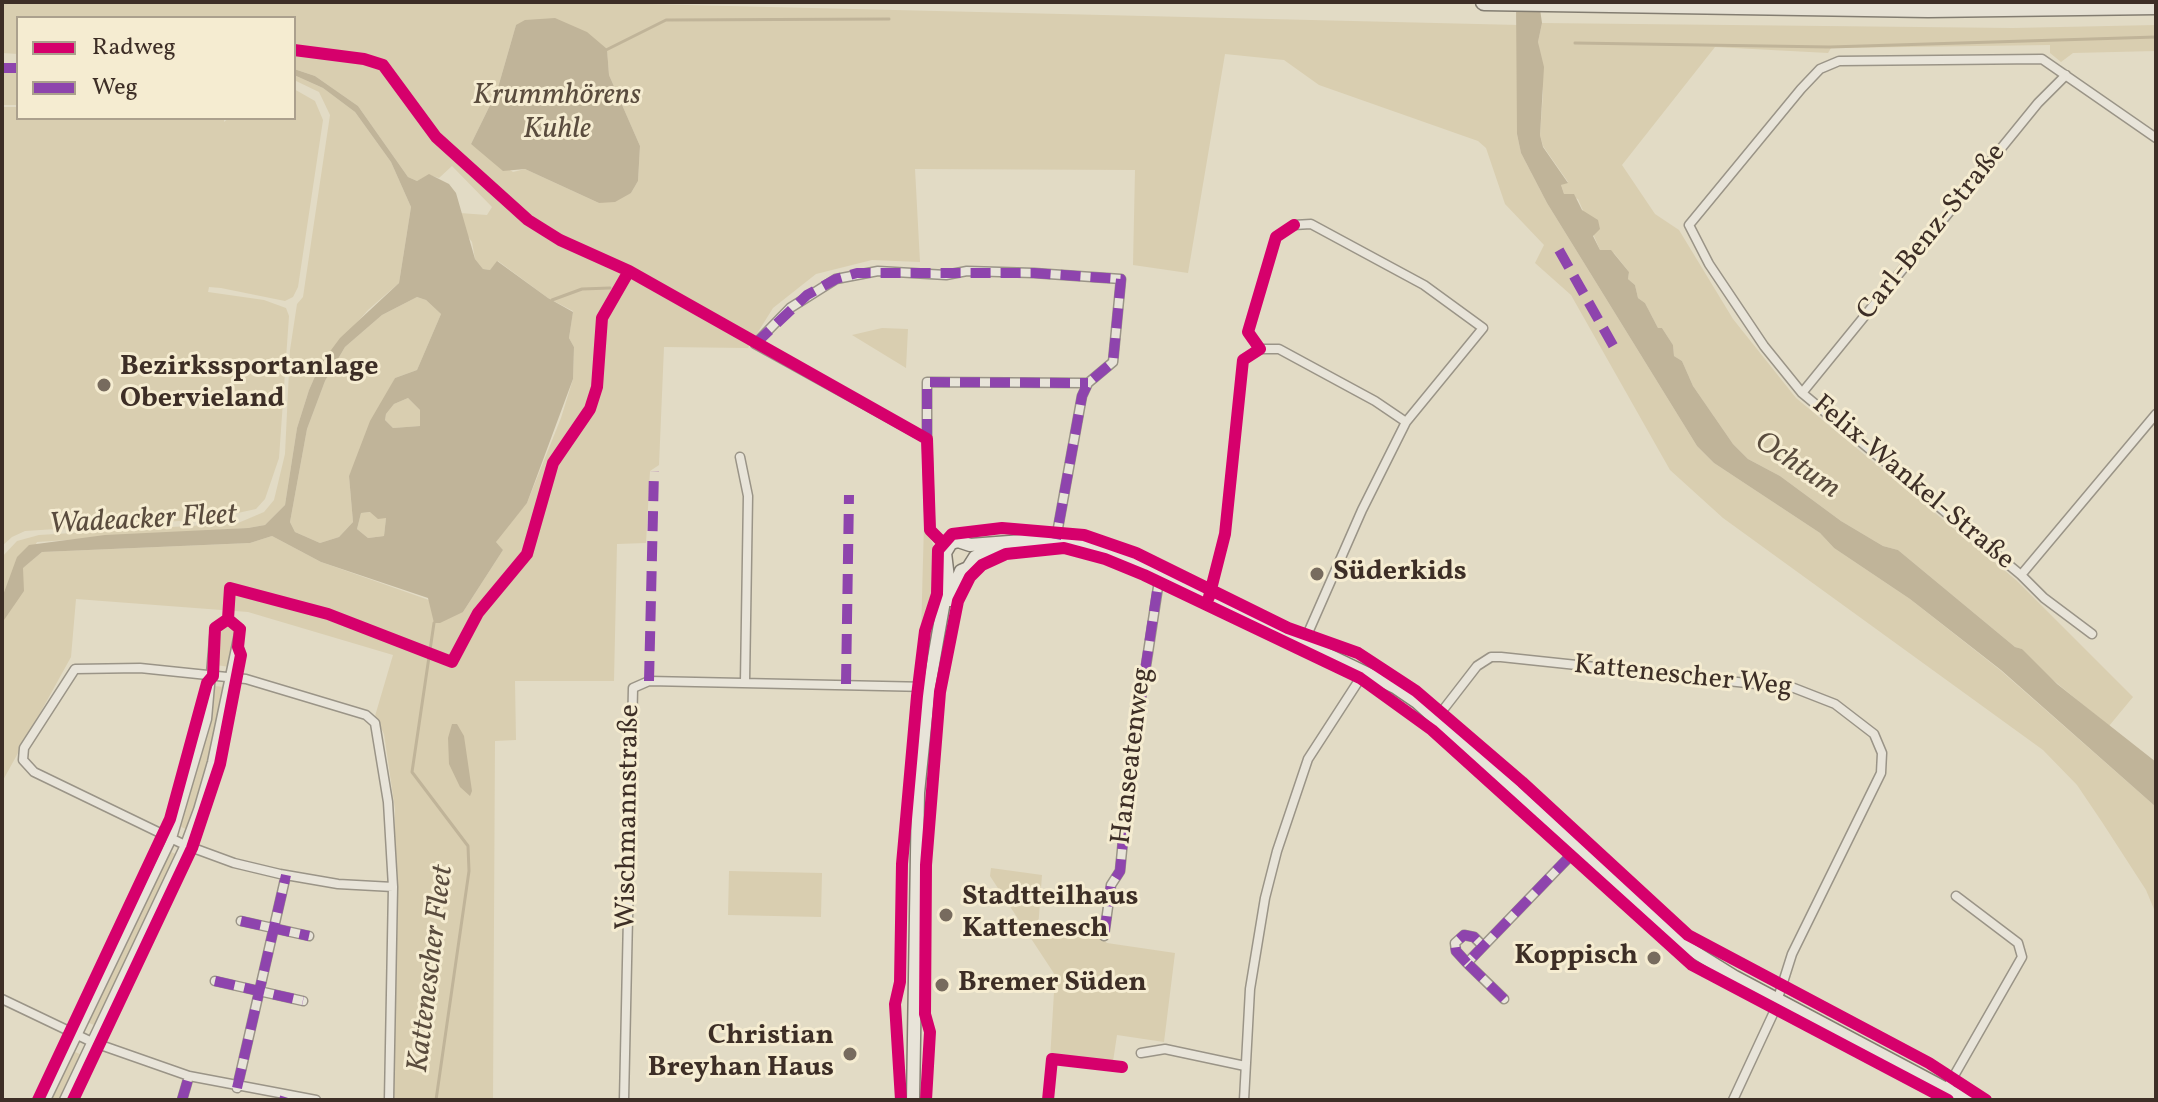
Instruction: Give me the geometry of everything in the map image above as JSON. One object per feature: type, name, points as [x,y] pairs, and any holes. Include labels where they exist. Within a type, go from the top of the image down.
[{"type":"highway","points":[[1484,2],[1928,9],[2156,6]]},
{"type":"street","name":"Felix-Wankel-Straße","points":[[2066,75],[2042,59],[1839,61],[1820,69],[1689,225],[1692,235],[1764,346],[1802,393],[2021,575],[2044,598],[2092,634]]},
{"type":"street","points":[[2066,75],[2156,138]]},
{"type":"street","name":"Carl-Benz-Straße","points":[[1802,393],[2038,103],[2066,75]]},
{"type":"street","points":[[1294,225],[1311,224],[1424,285],[1483,328],[1406,422],[1362,510],[1304,642]]},
{"type":"street","points":[[927,439],[755,344],[807,295],[836,279],[857,273],[1021,272],[1121,279],[1113,362],[1088,383],[1072,441],[1056,539]]},
{"type":"street","points":[[1260,349],[1279,349],[1375,401],[1406,422]]},
{"type":"street","points":[[913,1100],[914,864],[929,687],[943,618],[947,564],[947,548],[930,530],[927,382],[1088,383]]},
{"type":"street","name":"Felix-Wankel-Straße","points":[[2021,575],[2156,414]]},
{"type":"street","points":[[740,457],[748,496],[745,682]]},
{"type":"street","points":[[947,548],[958,541],[972,551],[1031,541],[1070,539],[1160,574],[1395,687],[1436,719],[1680,943],[1967,1100]]},
{"type":"street","points":[[943,618],[961,571],[968,568],[972,551]]},
{"type":"street","points":[[947,564],[961,571]]},
{"type":"street","name":"Hanseatenweg","points":[[1104,936],[1111,885],[1120,871],[1129,777],[1160,574]]},
{"type":"street","points":[[46,1100],[172,838],[197,760],[213,676],[215,628],[228,619],[240,629],[212,762],[185,845],[64,1100]]},
{"type":"street","name":"Kattenescher Weg","points":[[1436,719],[1477,666],[1491,657],[1501,657],[1794,688],[1835,704],[1868,727],[1882,753],[1881,773],[1792,954],[1778,999],[1733,1100]]},
{"type":"street","points":[[389,1100],[393,887],[388,802],[375,723],[366,715],[301,693],[230,678],[140,668],[75,669],[24,748],[23,760],[34,772],[185,845],[234,863],[286,875],[393,887]]},
{"type":"street","points":[[1244,1100],[1257,941],[1289,808],[1320,735],[1365,671]]},
{"type":"street","name":"Wischmannstraße","points":[[624,1100],[633,688],[649,681],[929,687]]},
{"type":"street","points":[[1467,963],[1577,849]]},
{"type":"street","points":[[237,1088],[286,875]]},
{"type":"street","points":[[1947,1088],[2022,957],[2018,943],[1956,896]]},
{"type":"street","points":[[241,921],[309,936]]},
{"type":"street","points":[[1483,946],[1474,937],[1464,935],[1455,943],[1456,951],[1504,999]]},
{"type":"street","points":[[215,981],[303,1001]]},
{"type":"street","points":[[2,999],[77,1036],[189,1076],[285,1098],[316,1100]]},
{"type":"street","points":[[1141,1053],[1165,1049],[1245,1066]]},
{"type":"street","points":[[182,1100],[189,1076]]},
{"type":"shaded area","points":[[2,2],[562,2],[1519,25],[1517,134],[1521,153],[1547,203],[1697,446],[1714,463],[1820,533],[1834,548],[1910,599],[2000,670],[2156,807],[2156,914],[2146,890],[2077,785],[2043,750],[1723,518],[1670,470],[1571,295],[1535,263],[1544,245],[1505,204],[1486,148],[1478,141],[1319,85],[1284,60],[1225,54],[1188,273],[1133,265],[1135,170],[915,169],[920,262],[872,260],[816,274],[773,308],[748,348],[664,347],[659,465],[650,471],[646,543],[617,544],[614,681],[515,681],[516,740],[495,741],[493,1100],[394,1100],[395,809],[384,734],[375,716],[393,655],[248,612],[76,599],[71,657],[2,782],[2,557],[17,541],[39,535],[238,523],[264,512],[274,500],[285,454],[290,350],[297,304],[303,297],[330,115],[319,92],[296,81],[296,76],[323,88],[355,112],[391,162],[411,207],[399,283],[368,310],[320,365],[309,390],[297,428],[285,505],[265,525],[248,528],[37,542],[24,567],[42,552],[250,543],[272,536],[321,562],[463,612],[503,550],[496,542],[500,534],[527,503],[561,418],[573,379],[574,347],[569,338],[573,311],[548,298],[498,261],[490,270],[483,269],[475,259],[472,242],[465,233],[460,213],[487,215],[492,207],[452,166],[439,178],[429,175],[417,181],[408,177],[358,106],[315,76],[296,70],[296,54],[349,62],[368,55],[296,45],[296,16],[16,16],[16,54],[2,53]],"holes":[[[516,25],[607,49],[609,75],[640,146],[638,181],[631,193],[599,203],[525,169],[513,172],[471,144],[497,91]]]},
{"type":"shaded area","points":[[1542,23],[2013,28],[2156,25],[2156,51],[2073,53],[2061,62],[2050,53],[2050,45],[1831,48],[1828,53],[1715,47],[1622,165],[1655,214],[1679,230],[1733,319],[1796,398],[2016,580],[2133,697],[2109,726],[2031,662],[2022,649],[2015,647],[1898,550],[1883,546],[1841,521],[1780,476],[1748,459],[1733,444],[1693,386],[1682,361],[1674,356],[1673,345],[1662,328],[1658,328],[1645,303],[1638,298],[1635,285],[1628,279],[1629,272],[1614,253],[1600,250],[1578,199],[1564,194],[1561,185],[1568,182],[1543,146],[1540,135],[1543,93],[1538,42]]},
{"type":"shaded area","points":[[2,70],[16,71],[16,105],[2,105]]},
{"type":"shaded area","name":"Bezirkssportanlage Obervieland","points":[[296,90],[315,101],[323,120],[298,287],[293,297],[285,301],[209,287],[208,292],[264,300],[286,308],[289,316],[279,458],[265,499],[256,509],[210,519],[25,531],[2,546],[2,107],[16,107],[16,120],[296,120]]},
{"type":"shaded area","points":[[417,297],[426,300],[441,314],[417,370],[395,378],[349,476],[353,522],[339,537],[320,543],[295,532],[290,522],[307,429],[325,381],[345,347],[382,315]]},
{"type":"shaded area","points":[[882,328],[908,329],[906,368],[852,335]]},
{"type":"shaded area","points":[[408,398],[420,410],[420,426],[393,428],[385,420],[386,414],[394,404]]},
{"type":"shaded area","points":[[371,512],[386,518],[384,536],[368,538],[357,529],[361,513]]},
{"type":"shaded area","points":[[924,524],[934,547],[933,601],[924,634],[921,634]]},
{"type":"shaded area","points":[[227,622],[238,630],[230,667],[216,665],[218,629]]},
{"type":"shaded area","points":[[214,686],[225,687],[210,761],[188,830],[179,826],[200,758]]},
{"type":"shaded area","points":[[169,851],[178,855],[96,1026],[87,1022]]},
{"type":"shaded area","points":[[991,868],[1042,875],[1038,929],[1100,936],[1107,943],[1175,953],[1164,1042],[1117,1035],[1112,1068],[1050,1060],[1055,975],[990,876]]},
{"type":"shaded area","points":[[729,871],[822,873],[821,917],[728,915]]},
{"type":"shaded area","points":[[73,1051],[82,1055],[61,1100],[50,1100]]},
{"type":"water","points":[[1516,2],[1539,2],[1542,23],[1538,42],[1544,67],[1540,135],[1543,147],[1568,183],[1561,185],[1564,194],[1574,194],[1582,210],[1598,220],[1600,229],[1593,236],[1600,250],[1611,250],[1629,272],[1628,279],[1635,285],[1638,298],[1645,303],[1658,328],[1662,328],[1673,345],[1674,356],[1682,361],[1693,386],[1733,444],[1748,459],[1780,476],[1841,521],[1883,546],[1898,550],[2015,647],[2022,649],[2057,684],[2156,762],[2156,807],[2001,670],[1910,599],[1834,548],[1820,533],[1714,463],[1697,446],[1547,203],[1521,153],[1517,134]]},
{"type":"water","name":"Krummhörens Kuhle","points":[[555,18],[587,32],[607,49],[609,75],[640,146],[638,181],[631,193],[615,202],[599,203],[525,169],[503,171],[471,144],[497,91],[516,25],[525,20]]},
{"type":"water","points":[[296,70],[315,76],[358,106],[408,177],[417,181],[429,174],[449,184],[456,193],[475,259],[483,269],[490,270],[497,261],[573,312],[569,338],[574,347],[573,379],[527,503],[496,542],[503,550],[463,612],[440,623],[434,623],[428,598],[321,562],[272,536],[250,543],[42,552],[23,568],[24,591],[4,620],[2,629],[2,598],[17,557],[29,545],[105,535],[248,528],[265,525],[285,505],[297,428],[309,390],[320,365],[340,338],[399,283],[411,207],[391,162],[355,112],[323,88],[296,76]],"holes":[[[417,297],[426,300],[441,314],[417,370],[395,378],[370,421],[349,476],[353,522],[339,537],[320,543],[295,532],[290,522],[307,429],[325,381],[345,347],[382,315]],[[408,398],[420,410],[420,426],[393,428],[385,420],[394,404]],[[370,512],[378,519],[386,518],[384,536],[368,538],[357,529],[361,513]]]},
{"type":"water","points":[[452,724],[457,724],[464,736],[472,791],[470,796],[460,787],[449,764],[448,738]]},
{"type":"waterway","points":[[604,51],[666,20],[889,19]]},
{"type":"waterway","points":[[1575,43],[1830,47],[2156,37]]},
{"type":"waterway","points":[[552,300],[582,289],[610,288]]},
{"type":"waterway","name":"Kattenescher Fleet","points":[[434,623],[412,772],[468,846],[469,871],[436,1100]]},
{"type":"marked path","points":[[2,68],[16,68]]},
{"type":"marked path","points":[[1559,250],[1615,349]]},
{"type":"marked path","points":[[755,344],[807,295],[836,279],[857,273],[1034,273],[1121,279],[1113,362],[1088,383],[1082,396],[1056,539]]},
{"type":"marked path","points":[[927,439],[927,382],[1088,383]]},
{"type":"marked path","points":[[649,681],[654,471]]},
{"type":"marked path","points":[[846,684],[849,495]]},
{"type":"marked path","points":[[1104,936],[1111,885],[1120,871],[1129,777],[1159,578]]},
{"type":"marked path","points":[[1504,999],[1467,963],[1574,852]]},
{"type":"marked path","points":[[237,1088],[286,875]]},
{"type":"marked path","points":[[241,921],[309,936]]},
{"type":"marked path","points":[[1467,963],[1456,951],[1455,943],[1464,935],[1474,937],[1483,946]]},
{"type":"marked path","points":[[215,981],[303,1001]]},
{"type":"marked path","points":[[182,1100],[189,1076]]},
{"type":"cycle path","points":[[296,50],[364,59],[383,65],[436,137],[528,220],[560,240],[629,271],[927,439],[930,530],[942,542]]},
{"type":"cycle path","points":[[1209,597],[1225,534],[1243,360],[1260,349],[1248,332],[1276,237],[1294,225]]},
{"type":"cycle path","points":[[228,619],[230,588],[328,614],[452,662],[478,613],[527,554],[553,463],[590,409],[597,387],[602,318],[629,271]]},
{"type":"cycle path","points":[[901,1100],[895,1004],[900,982],[902,864],[917,696],[925,631],[937,594],[938,550],[952,534],[1002,528],[1084,535],[1136,553],[1288,628],[1358,653],[1416,691],[1522,782],[1688,935],[1929,1063],[1986,1100]]},
{"type":"cycle path","points":[[926,1100],[930,1032],[925,1014],[926,865],[940,692],[958,601],[970,577],[982,565],[1006,554],[1064,548],[1105,559],[1144,575],[1360,678],[1432,730],[1692,965],[1948,1100]]},
{"type":"cycle path","points":[[38,1100],[170,819],[207,683],[213,676],[215,628],[228,619]]},
{"type":"cycle path","points":[[73,1100],[192,848],[220,764],[241,655],[238,647],[240,629],[228,619]]},
{"type":"cycle path","points":[[1048,1100],[1052,1059],[1122,1067]]},
{"type":"place","name":"Bezirkssportanlage Obervieland","points":[[104,385]]},
{"type":"place","name":"Süderkids","points":[[1317,574]]},
{"type":"place","name":"Stadtteilhaus Kattenesch","points":[[946,915]]},
{"type":"place","name":"Koppisch","points":[[1654,958]]},
{"type":"place","name":"Bremer Süden","points":[[942,985]]},
{"type":"place","name":"Christian Breyhan Haus","points":[[850,1054]]},
{"type":"water label","name":"Ochtum","points":[[1796,467]]},
{"type":"water label","name":"Wadeacker Fleet","points":[[143,522]]}]
